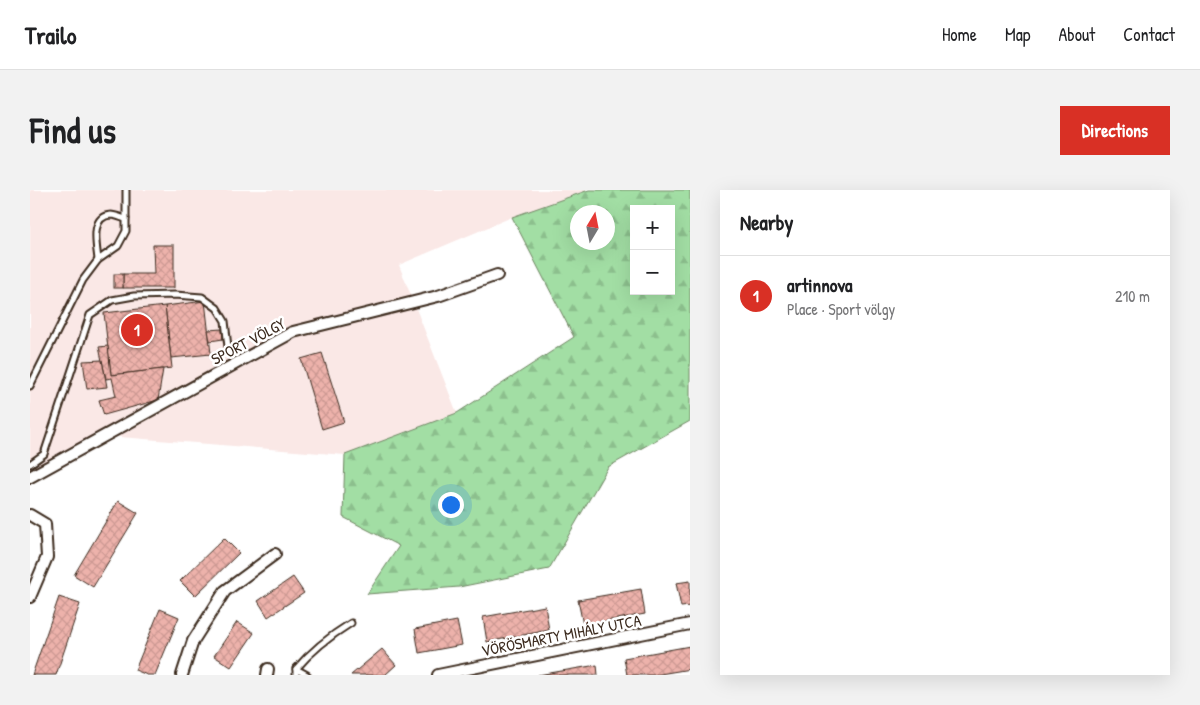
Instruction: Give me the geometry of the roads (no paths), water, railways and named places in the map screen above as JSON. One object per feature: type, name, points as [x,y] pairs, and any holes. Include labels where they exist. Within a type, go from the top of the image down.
[{"type":"street","name":"SPORT VÖLGY","points":[[30,477],[293,332],[438,296],[497,275]]},
{"type":"street","points":[[30,515],[45,524],[47,557],[30,597]]},
{"type":"street","points":[[182,675],[193,641],[225,591],[274,554]]},
{"type":"street","name":"VÖRÖSMARTY MIHÁLY UTCA","points":[[438,675],[690,624]]},
{"type":"lane","points":[[30,386],[83,280],[98,260],[118,246],[126,231],[126,190]]},
{"type":"lane","points":[[98,260],[95,235],[97,225],[103,218],[110,215],[126,219]]},
{"type":"lane","points":[[30,464],[44,454],[90,315],[112,300],[134,296],[175,295],[202,297],[217,308],[225,321],[228,347]]},
{"type":"lane","points":[[307,675],[296,672],[310,652],[351,623]]},
{"type":"place","name":"artinnova","points":[[137,330]]}]
